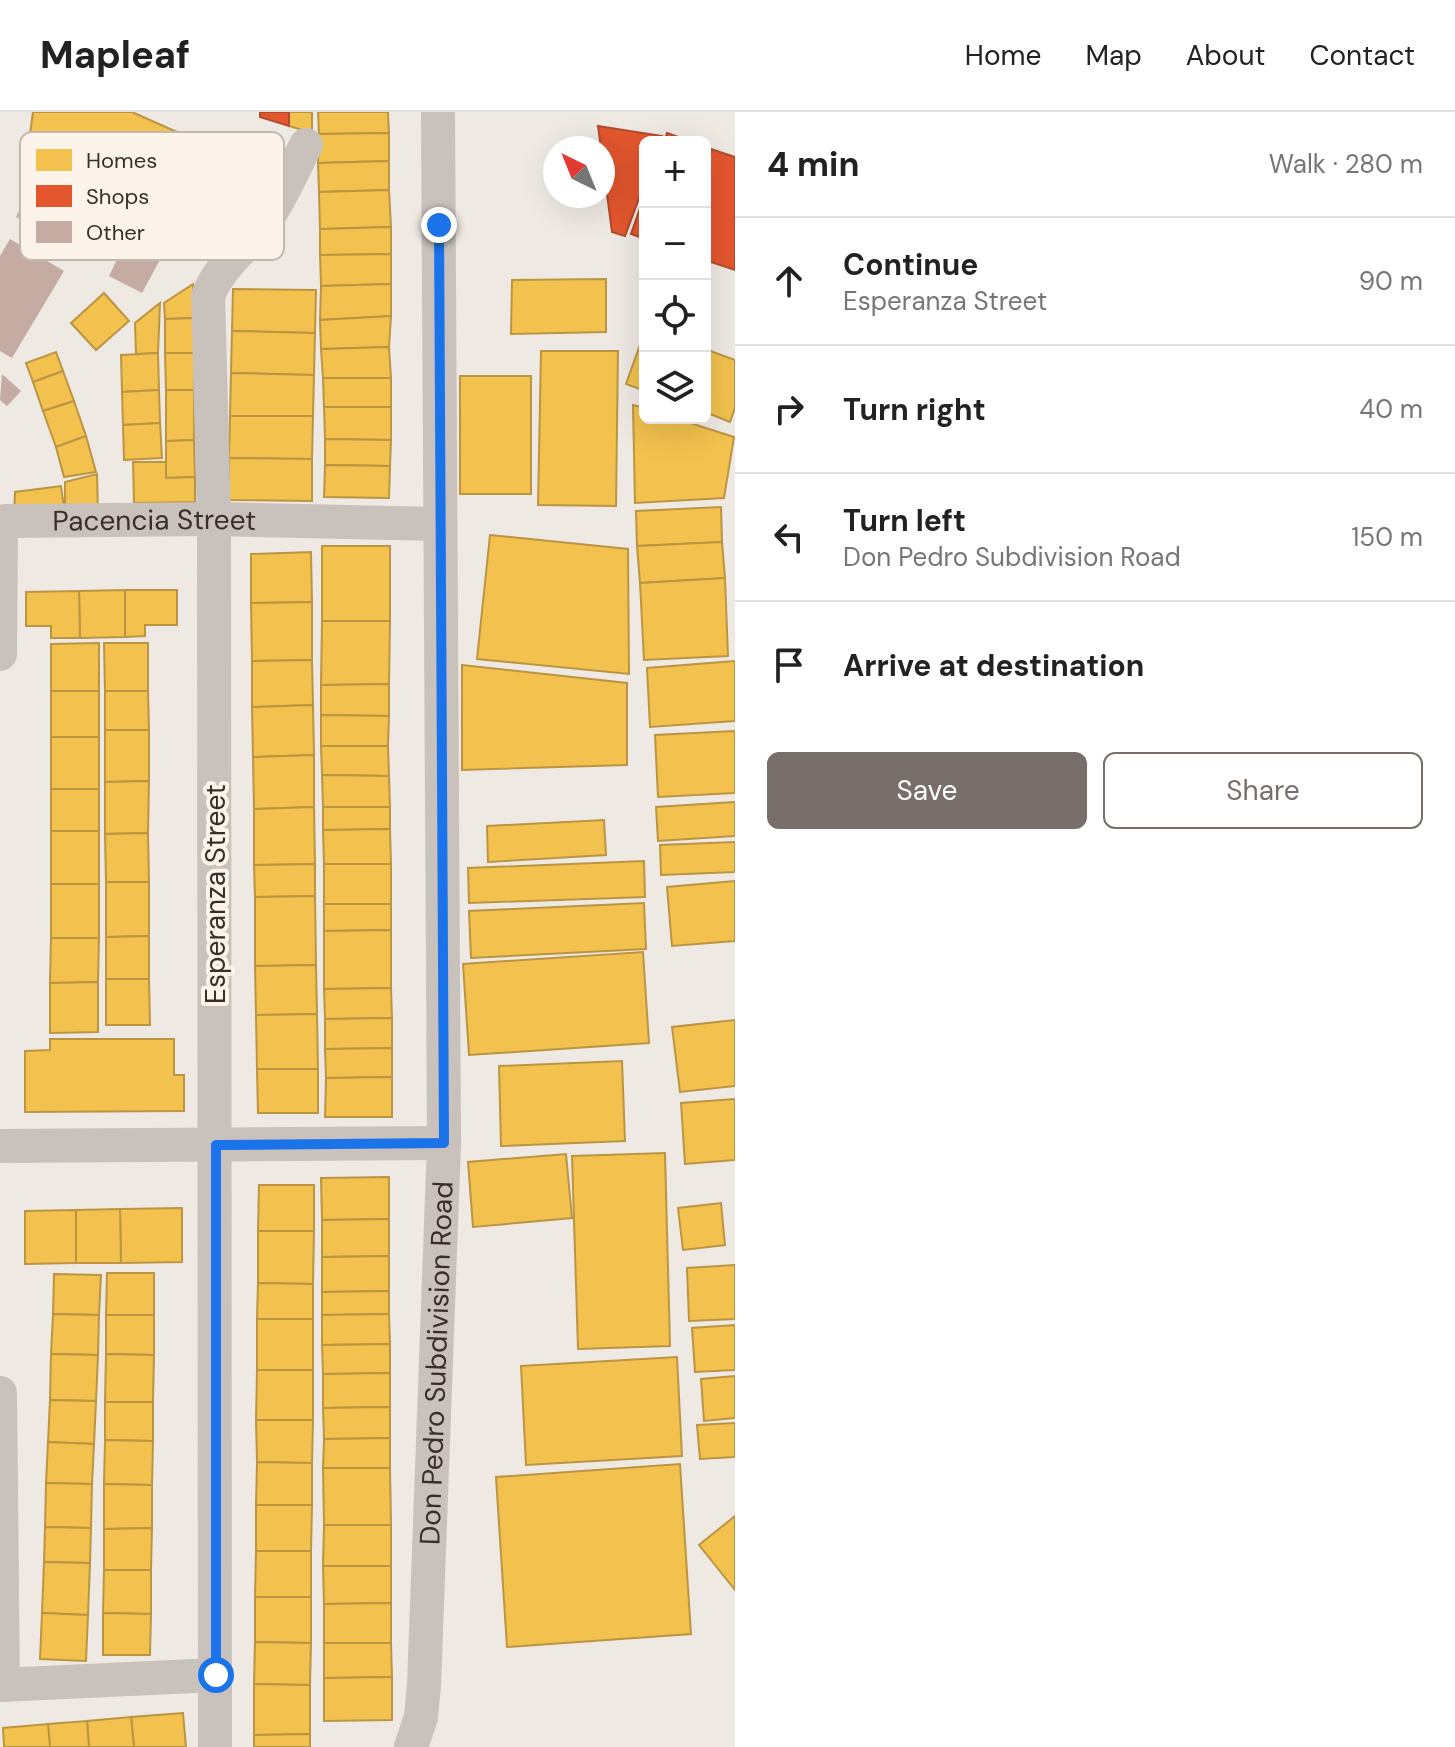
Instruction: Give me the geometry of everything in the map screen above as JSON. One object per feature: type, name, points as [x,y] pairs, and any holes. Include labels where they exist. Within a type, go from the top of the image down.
[{"type":"street","name":"Don Pedro Subdivision Road","points":[[411,1747],[421,1717],[424,1686],[444,1143],[438,112]]},
{"type":"street","name":"Esperanza Street","points":[[284,188],[306,145]]},
{"type":"street","name":"Esperanza Street","points":[[215,1747],[214,519],[208,296],[214,280],[232,260]]},
{"type":"street","name":"Pacencia Street","points":[[0,654],[1,525],[5,521],[214,519],[440,524]]},
{"type":"street","points":[[0,1146],[444,1143]]},
{"type":"street","points":[[0,1393],[2,1685],[216,1675]]},
{"type":"building: Homes","points":[[33,112],[132,112],[177,132],[30,132]]},
{"type":"building: Homes","points":[[289,112],[312,112],[312,133],[289,126]]},
{"type":"building: Homes","points":[[318,112],[388,112],[389,133],[319,134]]},
{"type":"building: Homes","points":[[389,133],[389,161],[318,163],[319,134]]},
{"type":"building: Homes","points":[[389,161],[389,190],[319,192],[318,163]]},
{"type":"building: Homes","points":[[389,190],[391,227],[320,229],[319,192]]},
{"type":"building: Homes","points":[[391,227],[391,254],[320,255],[320,229]]},
{"type":"building: Homes","points":[[391,254],[391,284],[321,286],[320,255]]},
{"type":"building: Homes","points":[[606,279],[606,332],[511,334],[512,280]]},
{"type":"building: Homes","points":[[193,284],[194,318],[165,319],[164,303]]},
{"type":"building: Homes","points":[[391,284],[391,316],[320,320],[321,286]]},
{"type":"building: Homes","points":[[233,289],[316,290],[315,333],[232,331]]},
{"type":"building: Homes","points":[[104,293],[129,321],[96,350],[71,323]]},
{"type":"building: Homes","points":[[160,303],[158,353],[136,354],[135,323]]},
{"type":"building: Homes","points":[[391,316],[389,347],[321,349],[320,320]]},
{"type":"building: Homes","points":[[194,318],[194,353],[165,353],[165,319]]},
{"type":"building: Homes","points":[[232,331],[315,333],[314,375],[231,373]]},
{"type":"building: Homes","points":[[389,347],[391,378],[323,378],[321,349]]},
{"type":"building: Homes","points":[[639,348],[639,389],[626,384]]},
{"type":"building: Homes","points":[[541,351],[618,351],[616,506],[538,505]]},
{"type":"building: Homes","points":[[711,351],[735,360],[735,408],[730,422],[711,414]]},
{"type":"building: Homes","points":[[56,352],[63,371],[33,382],[26,363]]},
{"type":"building: Homes","points":[[158,353],[159,390],[122,392],[121,355]]},
{"type":"building: Homes","points":[[165,353],[194,353],[194,390],[166,390]]},
{"type":"building: Homes","points":[[63,371],[74,401],[43,411],[33,382]]},
{"type":"building: Homes","points":[[231,373],[314,375],[313,416],[230,416]]},
{"type":"building: Homes","points":[[460,376],[531,376],[531,494],[460,494]]},
{"type":"building: Homes","points":[[323,378],[391,378],[391,407],[324,407]]},
{"type":"building: Homes","points":[[159,390],[160,423],[123,425],[122,392]]},
{"type":"building: Homes","points":[[166,390],[194,390],[194,440],[166,441]]},
{"type":"building: Homes","points":[[74,401],[86,436],[56,447],[43,411]]},
{"type":"building: Homes","points":[[633,405],[639,406],[639,424],[694,424],[734,437],[724,498],[635,503]]},
{"type":"building: Homes","points":[[324,407],[391,407],[391,440],[325,439]]},
{"type":"building: Homes","points":[[230,416],[313,416],[312,459],[229,458]]},
{"type":"building: Homes","points":[[160,423],[162,458],[124,460],[123,425]]},
{"type":"building: Homes","points":[[86,436],[96,472],[64,477],[56,447]]},
{"type":"building: Homes","points":[[325,439],[391,440],[390,466],[325,465]]},
{"type":"building: Homes","points":[[194,440],[195,477],[166,478],[166,441]]},
{"type":"building: Homes","points":[[229,458],[312,459],[312,501],[229,500]]},
{"type":"building: Homes","points":[[133,462],[166,462],[166,478],[195,477],[195,502],[134,503]]},
{"type":"building: Homes","points":[[325,465],[390,466],[389,498],[324,497]]},
{"type":"building: Homes","points":[[97,474],[98,514],[65,515],[65,482]]},
{"type":"building: Homes","points":[[61,486],[65,515],[14,518],[15,492]]},
{"type":"building: Homes","points":[[721,507],[722,542],[637,546],[636,511]]},
{"type":"building: Homes","points":[[490,535],[628,549],[629,674],[477,659]]},
{"type":"building: Homes","points":[[722,542],[725,578],[640,583],[637,546]]},
{"type":"building: Homes","points":[[322,546],[390,546],[390,621],[322,621]]},
{"type":"building: Homes","points":[[311,552],[312,602],[251,603],[251,554]]},
{"type":"building: Homes","points":[[725,578],[728,656],[644,660],[640,583]]},
{"type":"building: Homes","points":[[125,590],[125,637],[80,638],[79,591]]},
{"type":"building: Homes","points":[[125,590],[177,590],[177,625],[145,625],[145,636],[125,637]]},
{"type":"building: Homes","points":[[79,591],[80,638],[51,638],[51,626],[26,626],[26,592]]},
{"type":"building: Homes","points":[[312,602],[312,660],[252,661],[251,603]]},
{"type":"building: Homes","points":[[322,621],[390,621],[389,684],[321,685]]},
{"type":"building: Homes","points":[[99,643],[99,691],[51,691],[51,644]]},
{"type":"building: Homes","points":[[104,643],[148,643],[148,691],[105,691]]},
{"type":"building: Homes","points":[[312,660],[313,705],[252,707],[252,661]]},
{"type":"building: Homes","points":[[735,661],[735,721],[650,727],[647,668]]},
{"type":"building: Homes","points":[[462,665],[627,683],[627,765],[462,770]]},
{"type":"building: Homes","points":[[389,684],[389,716],[321,715],[321,685]]},
{"type":"building: Homes","points":[[51,691],[99,691],[99,737],[51,737]]},
{"type":"building: Homes","points":[[105,691],[148,691],[149,730],[105,730]]},
{"type":"building: Homes","points":[[313,705],[314,755],[253,757],[252,707]]},
{"type":"building: Homes","points":[[321,715],[389,716],[388,746],[321,746]]},
{"type":"building: Homes","points":[[105,730],[149,730],[149,781],[105,782]]},
{"type":"building: Homes","points":[[735,731],[735,793],[658,797],[655,735]]},
{"type":"building: Homes","points":[[51,737],[99,737],[99,789],[51,789]]},
{"type":"building: Homes","points":[[321,746],[388,746],[389,776],[322,775]]},
{"type":"building: Homes","points":[[314,755],[314,807],[254,809],[253,757]]},
{"type":"building: Homes","points":[[322,775],[389,776],[390,807],[323,807]]},
{"type":"building: Homes","points":[[149,781],[148,833],[105,834],[105,782]]},
{"type":"building: Homes","points":[[51,789],[99,789],[99,831],[51,831]]},
{"type":"building: Homes","points":[[735,802],[735,836],[658,841],[656,807]]},
{"type":"building: Homes","points":[[314,807],[315,864],[254,865],[254,809]]},
{"type":"building: Homes","points":[[323,807],[390,807],[390,829],[323,830]]},
{"type":"building: Homes","points":[[604,820],[606,855],[488,862],[487,826]]},
{"type":"building: Homes","points":[[390,829],[391,864],[324,864],[323,830]]},
{"type":"building: Homes","points":[[51,831],[99,831],[99,884],[51,884]]},
{"type":"building: Homes","points":[[148,833],[149,882],[106,882],[105,834]]},
{"type":"building: Homes","points":[[735,842],[735,872],[661,875],[660,845]]},
{"type":"building: Homes","points":[[644,861],[645,897],[469,903],[468,868]]},
{"type":"building: Homes","points":[[315,864],[315,896],[255,897],[254,865]]},
{"type":"building: Homes","points":[[324,864],[391,864],[391,904],[324,904]]},
{"type":"building: Homes","points":[[735,881],[735,941],[672,946],[667,887]]},
{"type":"building: Homes","points":[[106,882],[149,882],[149,936],[106,937]]},
{"type":"building: Homes","points":[[51,884],[99,884],[99,938],[51,938]]},
{"type":"building: Homes","points":[[315,896],[316,965],[255,966],[255,897]]},
{"type":"building: Homes","points":[[644,903],[646,949],[471,958],[469,911]]},
{"type":"building: Homes","points":[[324,904],[391,904],[391,930],[324,931]]},
{"type":"building: Homes","points":[[391,930],[391,988],[324,989],[324,931]]},
{"type":"building: Homes","points":[[149,936],[149,979],[106,979],[106,937]]},
{"type":"building: Homes","points":[[51,938],[99,938],[98,982],[50,983]]},
{"type":"building: Homes","points":[[643,952],[649,1043],[469,1055],[463,964]]},
{"type":"building: Homes","points":[[316,965],[317,1014],[256,1015],[255,966]]},
{"type":"building: Homes","points":[[106,979],[149,979],[150,1025],[106,1025]]},
{"type":"building: Homes","points":[[98,982],[98,1032],[50,1033],[50,983]]},
{"type":"building: Homes","points":[[391,988],[392,1018],[325,1019],[324,989]]},
{"type":"building: Homes","points":[[317,1014],[318,1069],[257,1069],[256,1015]]},
{"type":"building: Homes","points":[[392,1018],[392,1048],[325,1049],[325,1019]]},
{"type":"building: Homes","points":[[735,1020],[735,1086],[680,1092],[672,1027]]},
{"type":"building: Homes","points":[[50,1039],[174,1039],[174,1075],[184,1075],[184,1111],[25,1112],[25,1051],[50,1050]]},
{"type":"building: Homes","points":[[392,1048],[392,1077],[326,1078],[325,1049]]},
{"type":"building: Homes","points":[[622,1061],[625,1141],[501,1146],[499,1066]]},
{"type":"building: Homes","points":[[257,1069],[318,1069],[318,1113],[258,1113]]},
{"type":"building: Homes","points":[[392,1077],[392,1117],[325,1117],[326,1078]]},
{"type":"building: Homes","points":[[735,1099],[735,1160],[685,1164],[681,1103]]},
{"type":"building: Homes","points":[[665,1153],[670,1346],[578,1349],[572,1156]]},
{"type":"building: Homes","points":[[566,1154],[572,1218],[473,1227],[468,1162]]},
{"type":"building: Homes","points":[[389,1177],[389,1219],[322,1220],[321,1178]]},
{"type":"building: Homes","points":[[259,1185],[314,1185],[314,1231],[258,1231]]},
{"type":"building: Homes","points":[[721,1203],[725,1245],[683,1250],[678,1208]]},
{"type":"building: Homes","points":[[182,1208],[182,1262],[121,1263],[120,1209]]},
{"type":"building: Homes","points":[[120,1209],[121,1263],[76,1263],[76,1210]]},
{"type":"building: Homes","points":[[76,1210],[76,1263],[25,1264],[25,1211]]},
{"type":"building: Homes","points":[[389,1219],[389,1256],[322,1257],[322,1220]]},
{"type":"building: Homes","points":[[258,1231],[314,1231],[313,1284],[258,1283]]},
{"type":"building: Homes","points":[[389,1256],[389,1291],[322,1292],[322,1257]]},
{"type":"building: Homes","points":[[735,1265],[735,1319],[689,1321],[687,1268]]},
{"type":"building: Homes","points":[[107,1273],[154,1273],[154,1315],[106,1315]]},
{"type":"building: Homes","points":[[54,1274],[101,1275],[99,1315],[53,1314]]},
{"type":"building: Homes","points":[[258,1283],[313,1284],[313,1319],[257,1319]]},
{"type":"building: Homes","points":[[389,1291],[389,1314],[322,1315],[322,1292]]},
{"type":"building: Homes","points":[[53,1314],[99,1315],[98,1355],[51,1354]]},
{"type":"building: Homes","points":[[389,1314],[390,1344],[322,1345],[322,1315]]},
{"type":"building: Homes","points":[[106,1315],[154,1315],[154,1355],[106,1354]]},
{"type":"building: Homes","points":[[257,1319],[313,1319],[313,1370],[257,1370]]},
{"type":"building: Homes","points":[[735,1325],[735,1370],[695,1372],[692,1328]]},
{"type":"building: Homes","points":[[390,1344],[390,1373],[323,1374],[322,1345]]},
{"type":"building: Homes","points":[[51,1354],[98,1355],[96,1401],[50,1400]]},
{"type":"building: Homes","points":[[106,1354],[154,1355],[153,1402],[105,1402]]},
{"type":"building: Homes","points":[[677,1357],[682,1456],[526,1465],[521,1366]]},
{"type":"building: Homes","points":[[257,1370],[313,1370],[313,1420],[256,1420]]},
{"type":"building: Homes","points":[[390,1373],[390,1407],[323,1408],[323,1374]]},
{"type":"building: Homes","points":[[735,1376],[735,1418],[704,1421],[701,1379]]},
{"type":"building: Homes","points":[[50,1400],[96,1401],[94,1444],[48,1442]]},
{"type":"building: Homes","points":[[105,1402],[153,1402],[153,1441],[105,1440]]},
{"type":"building: Homes","points":[[390,1407],[390,1438],[324,1439],[323,1408]]},
{"type":"building: Homes","points":[[256,1420],[313,1420],[312,1463],[257,1462]]},
{"type":"building: Homes","points":[[735,1423],[735,1457],[700,1459],[697,1425]]},
{"type":"building: Homes","points":[[390,1438],[390,1468],[323,1468],[324,1439]]},
{"type":"building: Homes","points":[[105,1440],[153,1441],[152,1485],[104,1484]]},
{"type":"building: Homes","points":[[48,1442],[94,1444],[92,1484],[46,1483]]},
{"type":"building: Homes","points":[[257,1462],[312,1463],[312,1505],[256,1505]]},
{"type":"building: Homes","points":[[680,1464],[691,1634],[507,1647],[496,1477]]},
{"type":"building: Homes","points":[[323,1468],[390,1468],[391,1525],[324,1525]]},
{"type":"building: Homes","points":[[46,1483],[92,1484],[91,1528],[45,1527]]},
{"type":"building: Homes","points":[[104,1484],[152,1485],[152,1528],[104,1529]]},
{"type":"building: Homes","points":[[256,1505],[312,1505],[311,1551],[256,1551]]},
{"type":"building: Homes","points":[[735,1516],[735,1590],[699,1545]]},
{"type":"building: Homes","points":[[324,1525],[391,1525],[391,1566],[323,1566]]},
{"type":"building: Homes","points":[[45,1527],[91,1528],[90,1563],[44,1562]]},
{"type":"building: Homes","points":[[152,1528],[151,1570],[104,1570],[104,1529]]},
{"type":"building: Homes","points":[[256,1551],[311,1551],[311,1597],[255,1597]]},
{"type":"building: Homes","points":[[44,1562],[90,1563],[88,1615],[42,1613]]},
{"type":"building: Homes","points":[[323,1566],[391,1566],[391,1603],[324,1604]]},
{"type":"building: Homes","points":[[104,1570],[151,1570],[151,1614],[103,1613]]},
{"type":"building: Homes","points":[[255,1597],[311,1597],[311,1643],[255,1642]]},
{"type":"building: Homes","points":[[391,1603],[391,1643],[324,1643],[324,1604]]},
{"type":"building: Homes","points":[[42,1613],[88,1615],[86,1661],[40,1659]]},
{"type":"building: Homes","points":[[103,1613],[151,1614],[150,1655],[103,1655]]},
{"type":"building: Homes","points":[[255,1642],[311,1643],[310,1685],[254,1684]]},
{"type":"building: Homes","points":[[324,1643],[391,1643],[392,1677],[324,1678]]},
{"type":"building: Homes","points":[[392,1677],[392,1720],[324,1721],[324,1678]]},
{"type":"building: Homes","points":[[254,1684],[310,1685],[310,1734],[254,1735]]},
{"type":"building: Homes","points":[[183,1713],[186,1747],[134,1747],[131,1717]]},
{"type":"building: Homes","points":[[131,1717],[134,1747],[89,1747],[87,1721]]},
{"type":"building: Homes","points":[[87,1721],[89,1747],[50,1747],[48,1724]]},
{"type":"building: Homes","points":[[48,1724],[50,1747],[4,1747],[3,1728]]},
{"type":"building: Homes","points":[[310,1734],[310,1747],[254,1747],[254,1735]]},
{"type":"building: Shops","points":[[260,112],[289,112],[289,126],[260,117]]},
{"type":"building: Shops","points":[[598,126],[662,136],[639,136],[639,198],[625,236],[612,232],[609,208],[615,208],[615,136],[599,136]]},
{"type":"building: Shops","points":[[711,149],[735,157],[735,270],[711,262]]},
{"type":"building: Shops","points":[[639,211],[639,237],[631,234]]},
{"type":"building: Other","points":[[10,239],[20,245],[20,260],[45,260],[64,271],[12,358],[0,351],[0,256]]},
{"type":"building: Other","points":[[117,260],[160,260],[142,293],[109,276]]},
{"type":"building: Other","points":[[2,374],[21,391],[7,406],[0,400]]},
{"type":"route","points":[[216,1675],[216,1145],[444,1143],[439,225]]}]
